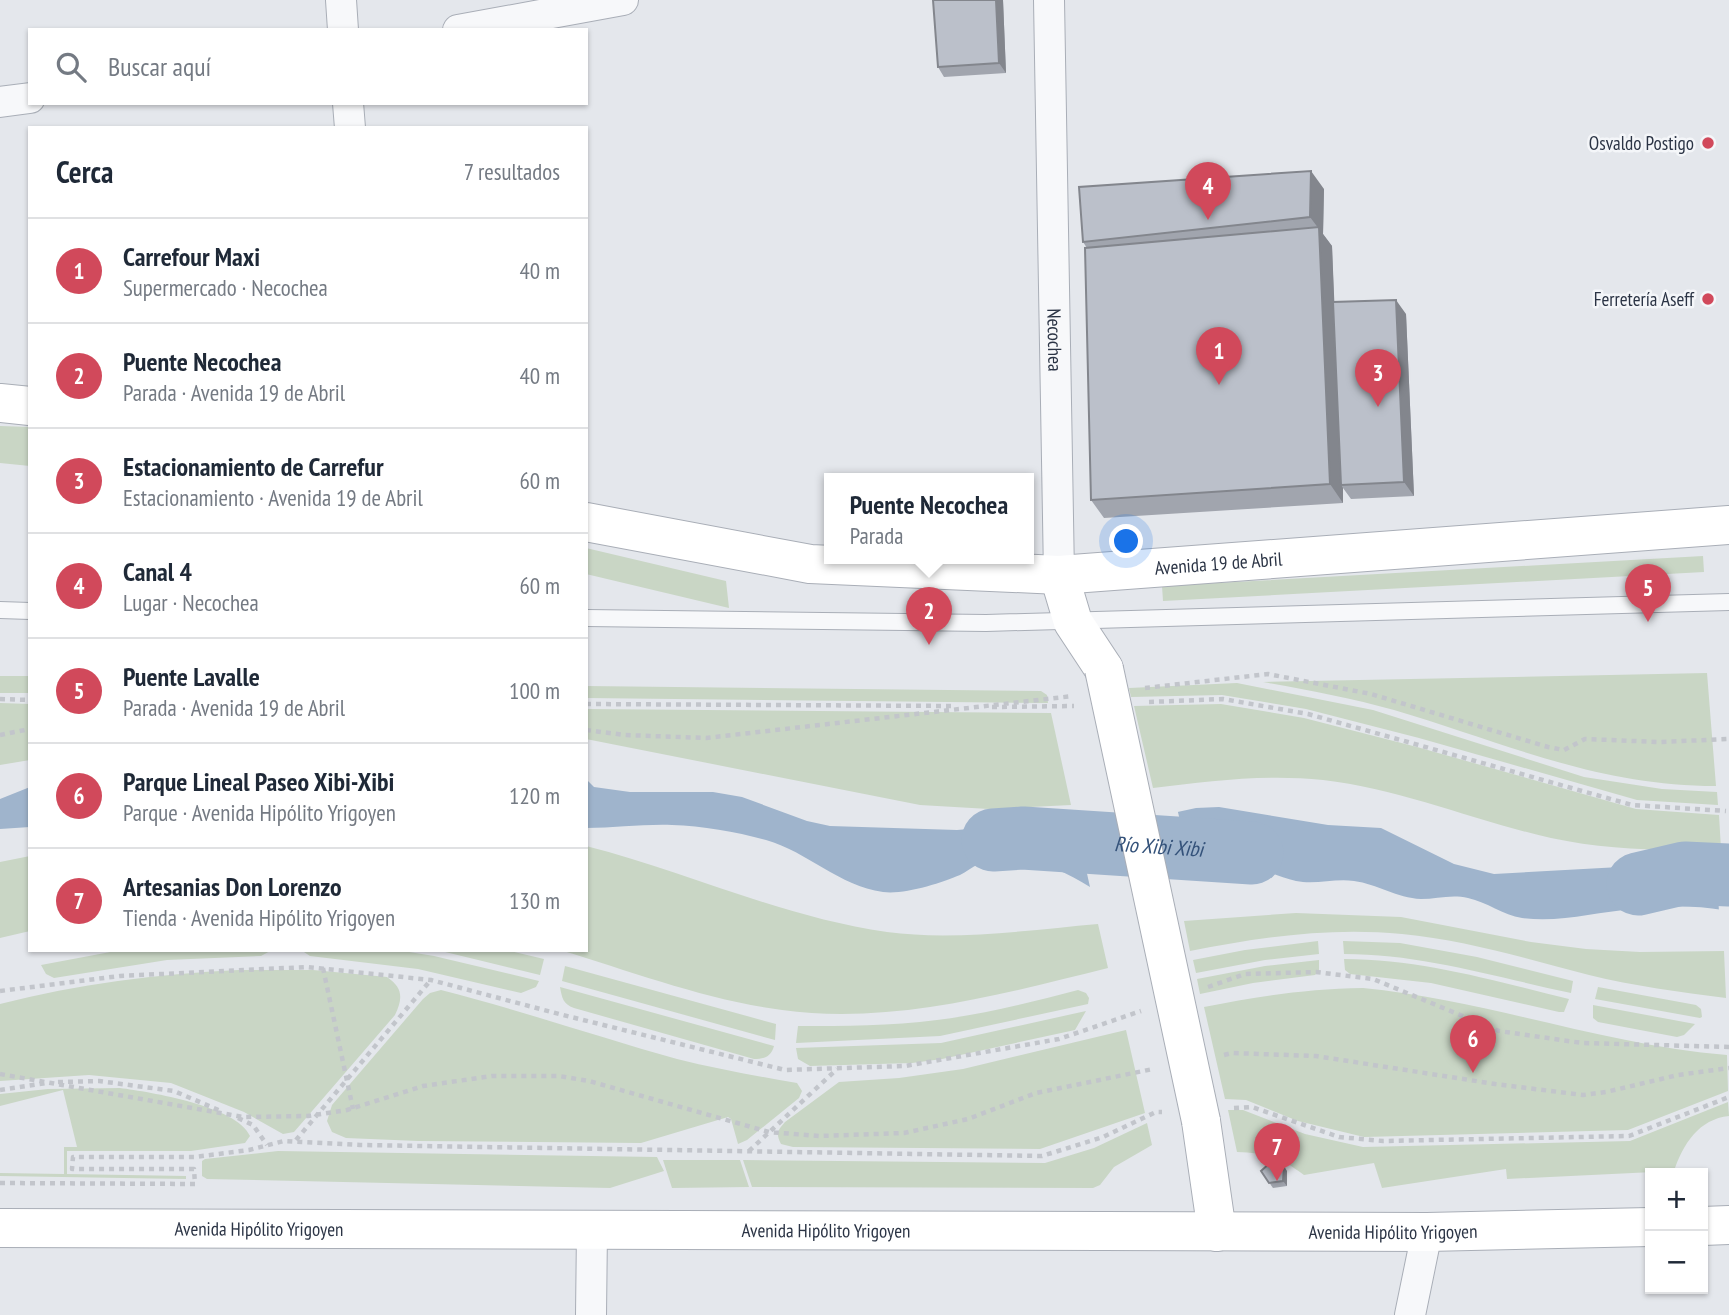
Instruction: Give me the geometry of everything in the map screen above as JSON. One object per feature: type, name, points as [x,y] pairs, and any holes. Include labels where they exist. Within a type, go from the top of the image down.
[{"type":"main road","points":[[0,403],[28,406]]},
{"type":"main road","name":"Avenida 19 de Abril","points":[[588,522],[810,564],[1059,575],[1729,525]]},
{"type":"main road","name":"Necochea","points":[[1059,575],[1073,622],[1106,684]]},
{"type":"main road","points":[[1106,684],[1199,1113],[1217,1232]]},
{"type":"main road","points":[[1708,1226],[1729,1226]]},
{"type":"main road","name":"Avenida Hipólito Yrigoyen","points":[[0,1228],[1427,1232],[1645,1227]]},
{"type":"street","points":[[341,0],[342,28]]},
{"type":"street","points":[[469,28],[623,0]]},
{"type":"street","name":"Necochea","points":[[1049,0],[1059,575]]},
{"type":"street","points":[[0,102],[28,98]]},
{"type":"street","points":[[348,105],[351,126]]},
{"type":"street","points":[[591,1315],[592,1230]]},
{"type":"street","points":[[1410,1315],[1427,1232]]},
{"type":"lane","points":[[588,618],[1073,622],[1729,603]]},
{"type":"lane","points":[[0,610],[28,611]]},
{"type":"path","points":[[588,730],[625,735],[706,738],[975,707],[1106,684],[1268,674],[1371,694],[1564,750],[1584,739],[1659,742],[1729,739]]},
{"type":"path","points":[[0,699],[28,700]]},
{"type":"path","points":[[1140,702],[1223,699],[1308,714],[1632,805],[1726,811]]},
{"type":"path","points":[[588,704],[1030,708],[1085,705]]},
{"type":"path","points":[[0,735],[28,729]]},
{"type":"path","points":[[323,968],[353,1109]]},
{"type":"path","points":[[0,993],[120,976],[323,968],[431,980],[785,1070],[905,1066],[1059,1039],[1146,1009]]},
{"type":"path","points":[[1195,992],[1245,974],[1316,972],[1373,979],[1499,1031],[1582,1043],[1729,1047]]},
{"type":"path","points":[[295,1141],[431,980]]},
{"type":"path","points":[[1219,1056],[1232,1053],[1316,1056],[1483,1083],[1583,1095],[1678,1075],[1729,1068]]},
{"type":"path","points":[[749,1151],[838,1068]]},
{"type":"path","points":[[0,1073],[243,1117],[318,1114],[353,1109],[423,1086],[492,1076],[559,1076],[589,1081],[769,1132],[819,1136],[904,1133],[968,1119],[1036,1093],[1153,1069]]},
{"type":"path","points":[[0,1090],[50,1083],[99,1081],[174,1091],[253,1125],[267,1145]]},
{"type":"path","points":[[0,1182],[195,1184],[194,1169],[72,1169],[73,1157],[195,1157],[295,1141],[373,1145],[1042,1156],[1102,1137],[1156,1112],[1199,1113],[1252,1107],[1339,1137],[1383,1141],[1629,1136],[1729,1097]]},
{"type":"green space","points":[[0,426],[28,427],[28,466],[0,463]]},
{"type":"green space","points":[[588,548],[726,581],[729,608],[588,574]]},
{"type":"green space","points":[[1703,556],[1704,572],[1163,601],[1162,586]]},
{"type":"green space","points":[[1707,673],[1716,786],[1672,784],[1591,771],[1394,710],[1263,682]]},
{"type":"green space","points":[[0,676],[28,676],[28,693],[0,693]]},
{"type":"green space","points":[[1237,683],[1373,710],[1584,777],[1662,789],[1717,792],[1718,805],[1637,800],[1306,709],[1222,695],[1131,697],[1129,688]]},
{"type":"green space","points":[[588,686],[1041,691],[1047,695],[1048,703],[588,698]]},
{"type":"green space","points":[[0,703],[28,704],[28,760],[0,765]]},
{"type":"green space","points":[[1221,704],[1304,718],[1636,809],[1719,815],[1721,849],[1636,849],[1572,842],[1523,831],[1381,790],[1323,780],[1259,778],[1153,788],[1134,706]]},
{"type":"green space","points":[[588,709],[1051,713],[1071,805],[989,809],[920,805],[588,739]]},
{"type":"green space","points":[[588,847],[810,916],[887,932],[965,935],[1098,924],[1108,968],[987,997],[905,1010],[864,1013],[823,1014],[782,1010],[726,1000],[566,952],[588,952]]},
{"type":"green space","points":[[28,856],[28,931],[0,938],[0,862]]},
{"type":"green space","points":[[1296,913],[1401,917],[1531,942],[1586,949],[1640,952],[1724,951],[1726,998],[1623,982],[1473,945],[1402,934],[1348,932],[1296,935],[1190,951],[1184,921]]},
{"type":"green space","points":[[1318,941],[1319,954],[1265,960],[1196,973],[1193,960],[1245,950]]},
{"type":"green space","points":[[1343,941],[1400,943],[1477,957],[1573,981],[1571,993],[1430,962],[1344,954]]},
{"type":"green space","points":[[110,952],[268,952],[261,956],[167,960],[54,978],[46,974],[41,965]]},
{"type":"green space","points":[[304,952],[409,952],[539,981],[536,987],[521,993],[418,969],[310,956]]},
{"type":"green space","points":[[445,952],[514,952],[544,959],[540,975]]},
{"type":"green space","points":[[1344,959],[1430,967],[1569,999],[1564,1012],[1559,1012],[1431,983],[1350,974],[1345,970]]},
{"type":"green space","points":[[1319,960],[1319,971],[1315,975],[1253,983],[1200,994],[1197,979],[1265,966]]},
{"type":"green space","points":[[565,966],[776,1024],[775,1040],[562,981]]},
{"type":"green space","points":[[238,970],[313,970],[387,977],[399,989],[400,998],[395,1015],[294,1132],[283,1134],[244,1112],[171,1083],[89,1075],[0,1081],[0,1004],[118,981]]},
{"type":"green space","points":[[560,987],[774,1046],[767,1057],[754,1059],[574,1008],[567,1005]]},
{"type":"green space","points":[[1598,987],[1696,1005],[1701,1009],[1702,1017],[1595,999]]},
{"type":"green space","points":[[1363,988],[1455,1002],[1636,1042],[1727,1055],[1728,1091],[1628,1130],[1364,1137],[1298,1121],[1246,1100],[1225,1099],[1204,1007],[1283,994]]},
{"type":"green space","points":[[441,990],[677,1059],[797,1083],[802,1091],[799,1098],[747,1140],[738,1144],[731,1119],[728,1117],[641,1143],[418,1141],[346,1138],[332,1132],[327,1121],[332,1105],[423,999],[430,993]]},
{"type":"green space","points":[[1078,990],[1086,993],[1088,1004],[940,1036],[796,1043],[798,1026],[885,1025],[937,1020],[991,1011]]},
{"type":"green space","points":[[1593,1005],[1695,1024],[1684,1035],[1677,1037],[1598,1022],[1593,1018]]},
{"type":"green space","points":[[1086,1011],[1075,1030],[912,1063],[810,1066],[798,1059],[796,1048],[941,1043]]},
{"type":"green space","points":[[1126,1030],[1145,1113],[1040,1149],[793,1147],[781,1144],[778,1138],[779,1130],[785,1122],[839,1082],[899,1078],[963,1069]]},
{"type":"green space","points":[[120,1088],[171,1097],[211,1109],[242,1125],[250,1136],[245,1143],[191,1151],[67,1151],[67,1174],[186,1176],[186,1179],[0,1176],[0,1173],[64,1174],[64,1147],[77,1147],[63,1090],[0,1106],[0,1094],[48,1089]]},
{"type":"green space","points":[[1728,1102],[1729,1116],[1709,1122],[1694,1134],[1682,1151],[1675,1168],[1645,1168],[1645,1172],[1507,1179],[1506,1169],[1382,1188],[1374,1163],[1304,1175],[1273,1157],[1237,1152],[1228,1110],[1243,1110],[1305,1134],[1363,1147],[1630,1141]]},
{"type":"green space","points":[[1147,1123],[1152,1145],[1114,1167],[1100,1185],[1093,1188],[752,1187],[743,1160],[1045,1163],[1094,1148]]},
{"type":"green space","points":[[278,1151],[657,1157],[664,1171],[610,1188],[207,1179],[202,1176],[202,1161],[205,1159]]},
{"type":"green space","points":[[663,1160],[740,1160],[749,1187],[672,1188]]},
{"type":"water","points":[[588,781],[594,787],[630,792],[713,792],[742,797],[807,821],[830,826],[957,830],[1075,820],[1090,887],[1065,873],[1037,863],[1007,859],[979,864],[960,875],[922,888],[883,892],[852,883],[796,852],[766,840],[708,828],[650,825],[588,828]]},
{"type":"water","points":[[28,788],[28,827],[0,829],[0,799]]},
{"type":"water","points":[[1219,807],[1328,825],[1381,828],[1454,864],[1494,874],[1620,867],[1660,862],[1673,856],[1721,855],[1723,910],[1656,907],[1564,918],[1522,918],[1462,897],[1421,899],[1354,881],[1296,881],[1256,868],[1225,862],[1183,866],[1159,816],[1196,808]]},
{"type":"pier","points":[[1177,808],[1191,867],[1172,876],[1155,816]]},
{"type":"pier","points":[[1716,851],[1725,854],[1727,911],[1723,914],[1719,913]]},
{"type":"building","points":[[933,0],[996,0],[999,63],[938,67]]},
{"type":"building","points":[[1311,171],[1310,217],[1083,242],[1079,187]]},
{"type":"building","points":[[1319,227],[1330,484],[1091,500],[1085,248]]},
{"type":"building","points":[[1396,300],[1404,482],[1341,485],[1333,302]]},
{"type":"building","points":[[1271,1162],[1284,1166],[1283,1181],[1269,1183],[1261,1171]]},
{"type":"waterway","name":"Río Xibi Xibi","points":[[993,840],[1023,838],[1252,853]]},
{"type":"waterway","name":"Río Xibi Xibi","points":[[1638,884],[1685,873],[1729,875]]},
{"type":"place","name":"Osvaldo Postigo","points":[[1708,143]]},
{"type":"place","name":"Canal 4","points":[[1208,220]]},
{"type":"place","name":"Ferretería Aseff","points":[[1708,299]]},
{"type":"place","name":"Carrefour Maxi","points":[[1219,385]]},
{"type":"place","name":"Estacionamiento de Carrefur","points":[[1378,407]]},
{"type":"place","name":"Puente Lavalle","points":[[1648,622]]},
{"type":"place","name":"Puente Necochea","points":[[929,645]]},
{"type":"place","name":"Parque Lineal Paseo Xibi-Xibi","points":[[1473,1073]]},
{"type":"place","name":"Artesanias Don Lorenzo","points":[[1277,1181]]}]
